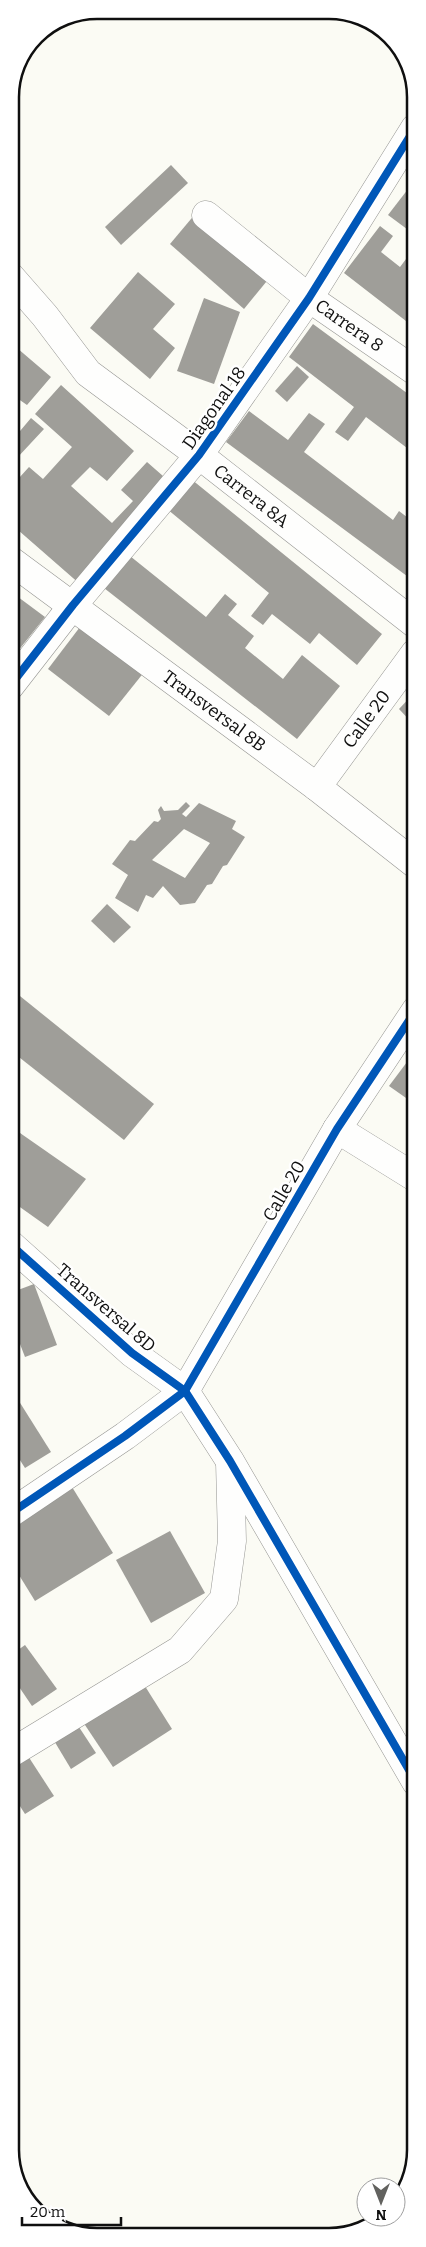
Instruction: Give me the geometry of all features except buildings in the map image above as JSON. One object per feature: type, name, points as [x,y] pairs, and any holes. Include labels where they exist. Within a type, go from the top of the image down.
[{"type":"street","name":"Diagonal 18","points":[[19,674],[72,605],[199,456],[309,298],[407,143]]},
{"type":"street","name":"Carrera 8","points":[[206,215],[309,298],[407,365]]},
{"type":"street","name":"Carrera 8A","points":[[19,286],[46,316],[88,373],[199,456],[407,618]]},
{"type":"street","name":"Transversal 8B","points":[[19,567],[407,857]]},
{"type":"street","name":"Calle 20","points":[[317,788],[407,665]]},
{"type":"street","name":"Calle 20","points":[[185,1391],[337,1129],[407,1024]]},
{"type":"street","points":[[337,1129],[407,1172]]},
{"type":"street","name":"Transversal 8D","points":[[19,1256],[132,1352],[185,1391]]},
{"type":"street","points":[[19,1507],[125,1436],[185,1391],[230,1461],[407,1766]]},
{"type":"street","points":[[19,1748],[180,1650],[224,1599],[232,1540],[230,1461]]},
{"type":"cycle path","points":[[19,674],[73,605],[199,455],[309,298],[407,141]]},
{"type":"cycle path","points":[[19,1508],[125,1436],[185,1391],[337,1129],[407,1024]]},
{"type":"cycle path","points":[[19,1252],[132,1353],[185,1391],[230,1461],[407,1766]]}]
